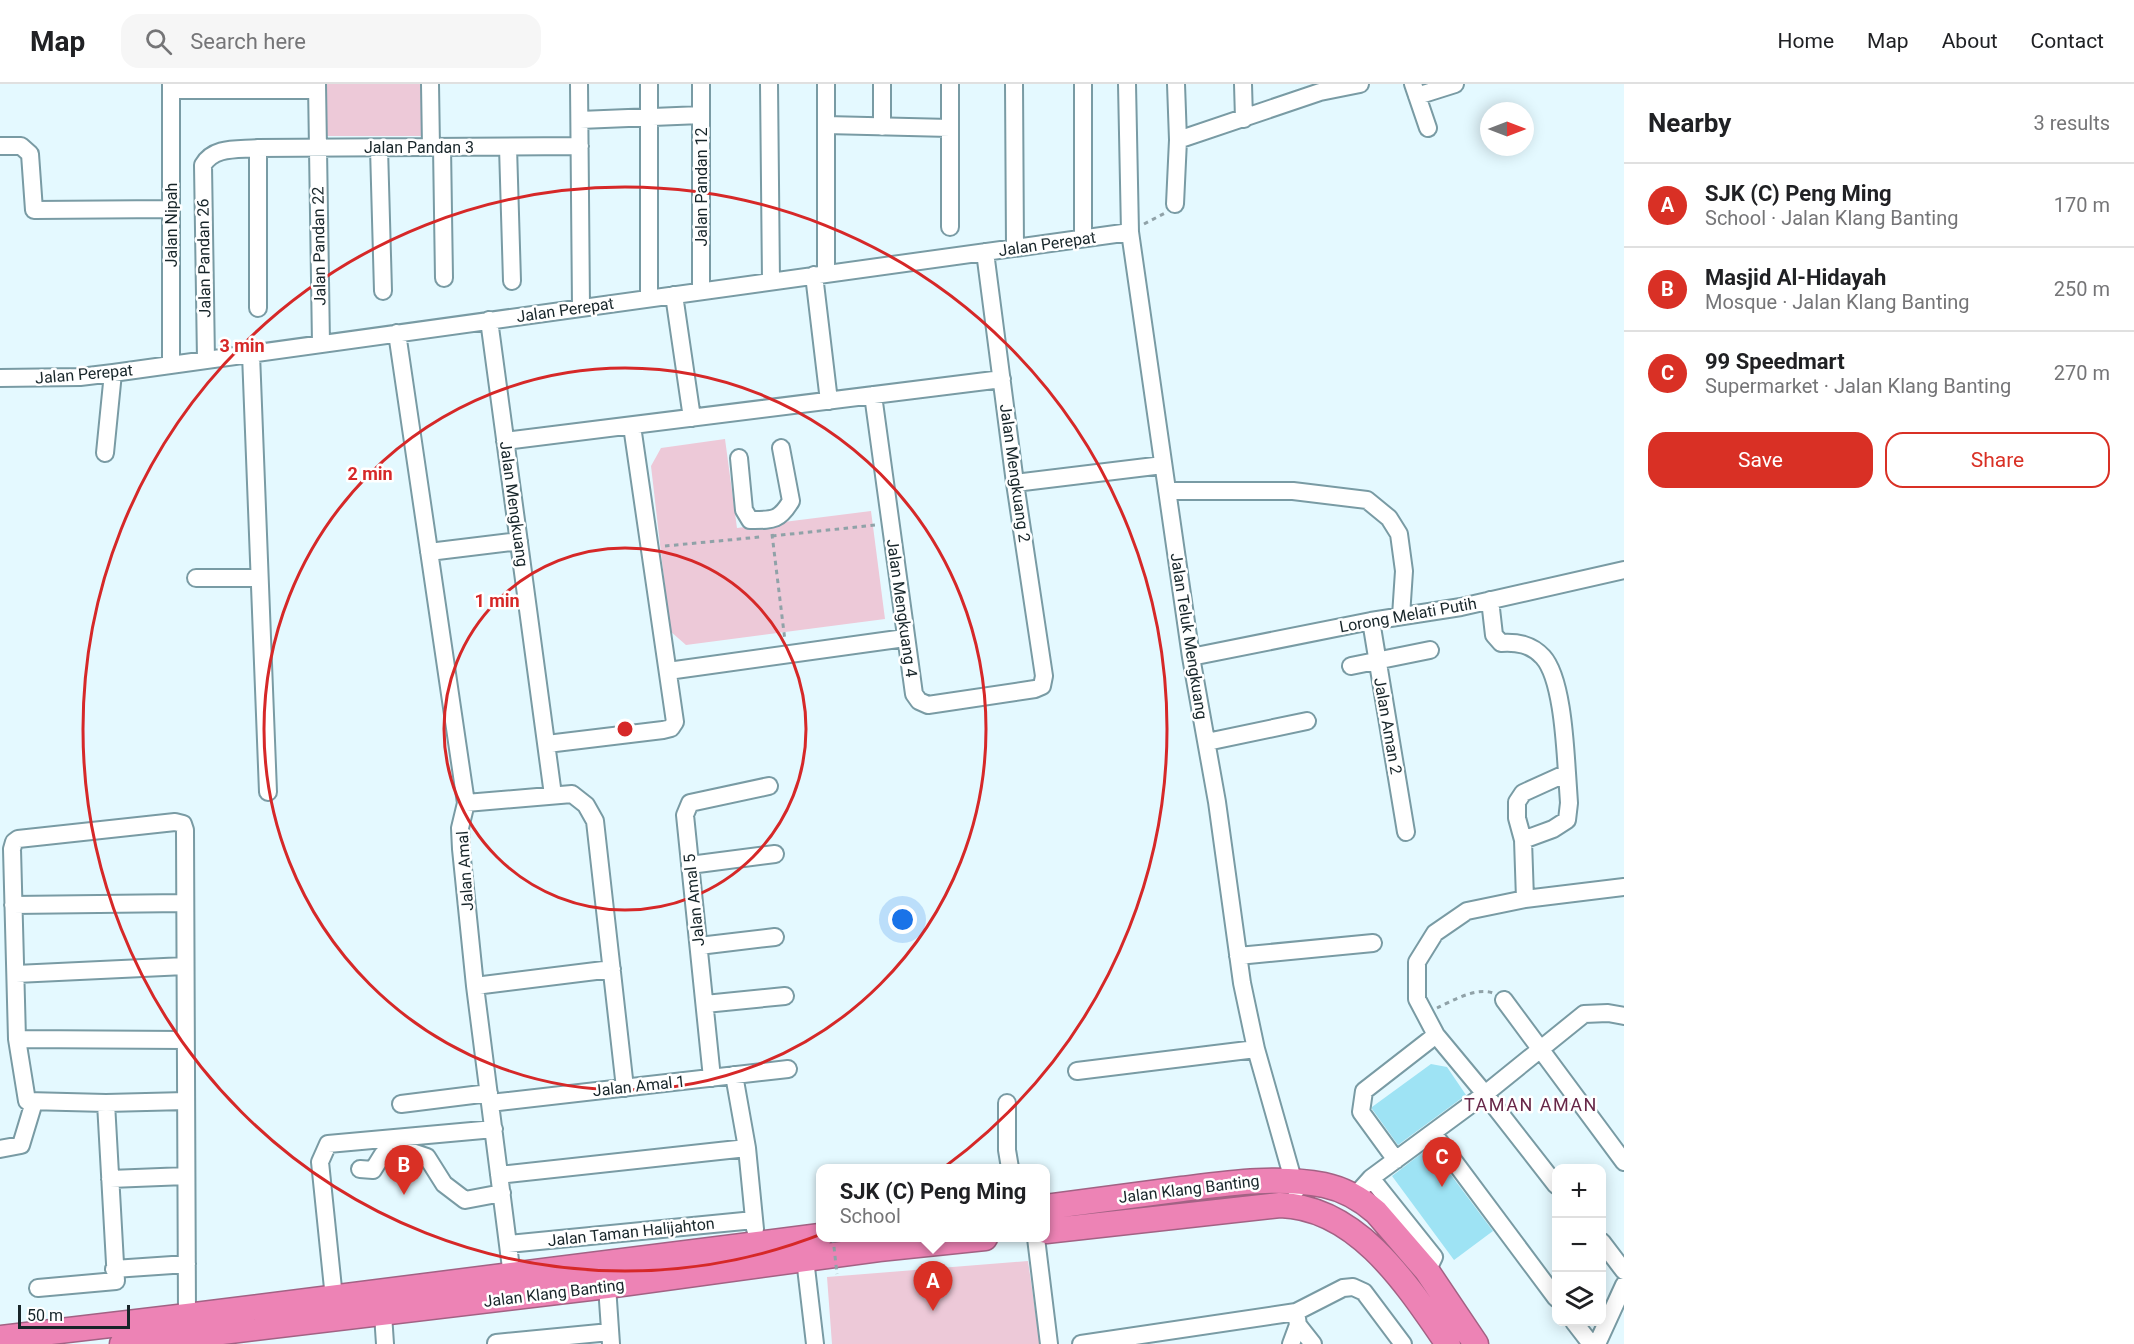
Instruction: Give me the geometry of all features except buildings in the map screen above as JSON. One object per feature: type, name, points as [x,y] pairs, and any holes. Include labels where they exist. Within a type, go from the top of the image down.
[{"type":"highway","name":"Jalan Klang Banting","points":[[1050,1206],[1244,1181],[1294,1181],[1324,1185],[1354,1197],[1376,1212],[1427,1271],[1476,1344]]},
{"type":"highway","name":"Jalan Klang Banting","points":[[1050,1231],[1280,1204],[1300,1205],[1314,1210],[1360,1237],[1411,1291],[1448,1344]]},
{"type":"highway","name":"Jalan Klang Banting","points":[[0,1338],[513,1276],[755,1232],[816,1236]]},
{"type":"highway","name":"Jalan Klang Banting","points":[[122,1344],[156,1342],[951,1242]]},
{"type":"street","points":[[430,84],[444,278]]},
{"type":"street","points":[[579,84],[581,307]]},
{"type":"street","points":[[649,84],[649,298]]},
{"type":"street","name":"Jalan Pandan 12","points":[[701,84],[701,291]]},
{"type":"street","points":[[769,84],[771,281]]},
{"type":"street","points":[[826,84],[820,275],[829,401]]},
{"type":"street","points":[[882,84],[882,127]]},
{"type":"street","points":[[950,84],[950,227]]},
{"type":"street","points":[[1014,84],[1015,248]]},
{"type":"street","points":[[1083,84],[1083,238]]},
{"type":"street","name":"Jalan Teluk Mengkuang","points":[[1127,84],[1130,232],[1191,657],[1217,802],[1238,956],[1256,1049],[1300,1205]]},
{"type":"street","points":[[1175,204],[1178,140],[1176,84]]},
{"type":"street","points":[[1243,84],[1244,119]]},
{"type":"street","points":[[1178,140],[1244,119],[1320,88],[1360,84]]},
{"type":"street","points":[[1428,128],[1415,90],[1455,84]]},
{"type":"street","points":[[171,87],[317,87]]},
{"type":"street","name":"Jalan Nipah","points":[[171,87],[171,365]]},
{"type":"street","name":"Jalan Pandan 22","points":[[317,87],[321,344]]},
{"type":"street","points":[[580,120],[701,116]]},
{"type":"street","points":[[826,125],[950,128]]},
{"type":"street","points":[[0,146],[21,146],[30,154],[34,210],[171,209]]},
{"type":"street","name":"Jalan Pandan 3","points":[[208,157],[217,151],[258,148],[580,146]]},
{"type":"street","points":[[508,147],[512,281]]},
{"type":"street","points":[[258,148],[258,308]]},
{"type":"street","points":[[380,148],[383,291]]},
{"type":"street","name":"Jalan Pandan 26","points":[[206,360],[203,165],[208,157]]},
{"type":"street","name":"Jalan Perepat","points":[[0,378],[80,378],[113,374],[1130,232]]},
{"type":"street","name":"Jalan Mengkuang 2","points":[[985,252],[1015,483],[1044,676],[1042,686],[1035,690]]},
{"type":"street","points":[[674,295],[692,418]]},
{"type":"street","name":"Jalan Mengkuang","points":[[489,320],[554,795]]},
{"type":"street","name":"Jalan Amal","points":[[397,333],[466,803],[460,828],[460,849],[475,986],[513,1276]]},
{"type":"street","points":[[251,354],[268,792]]},
{"type":"street","points":[[105,453],[113,374]]},
{"type":"street","points":[[505,441],[1002,379]]},
{"type":"street","name":"Jalan Mengkuang 4","points":[[873,395],[914,694],[919,701],[928,705],[1035,690]]},
{"type":"street","points":[[547,744],[671,728],[675,722],[632,426]]},
{"type":"street","points":[[739,458],[744,510],[750,520],[772,528],[791,501],[781,448]]},
{"type":"street","points":[[1015,483],[1163,465]]},
{"type":"street","points":[[1167,491],[1293,491],[1366,500],[1389,518],[1400,534],[1404,571],[1401,616]]},
{"type":"street","points":[[429,552],[519,541]]},
{"type":"street","name":"Lorong Melati Putih","points":[[1191,657],[1371,621],[1461,607],[1624,570]]},
{"type":"street","points":[[196,578],[259,578]]},
{"type":"street","points":[[1490,600],[1494,635],[1501,643],[1517,642],[1532,648],[1544,658],[1559,693],[1569,803],[1567,820],[1553,829],[1523,840]]},
{"type":"street","name":"Jalan Aman 2","points":[[1371,621],[1406,832]]},
{"type":"street","points":[[668,671],[905,638]]},
{"type":"street","points":[[1351,666],[1430,650]]},
{"type":"street","points":[[1206,742],[1307,721]]},
{"type":"street","points":[[1525,899],[1523,840],[1517,818],[1517,802],[1523,793],[1567,773]]},
{"type":"street","name":"Jalan Amal 5","points":[[712,1078],[685,815],[690,803],[769,786]]},
{"type":"street","points":[[466,803],[572,794],[586,805],[595,821],[625,1088]]},
{"type":"street","points":[[186,1101],[106,1103],[27,1101],[17,1039],[12,849],[14,842],[18,839],[175,822],[183,824],[185,830],[187,1317]]},
{"type":"street","points":[[690,866],[775,854]]},
{"type":"street","points":[[1552,1179],[1436,1035],[1421,1007],[1417,962],[1435,933],[1467,911],[1525,899],[1624,887]]},
{"type":"street","points":[[14,905],[184,903]]},
{"type":"street","points":[[699,946],[775,938]]},
{"type":"street","points":[[1238,956],[1372,943]]},
{"type":"street","points":[[16,974],[185,966]]},
{"type":"street","points":[[475,986],[612,969]]},
{"type":"street","points":[[705,1004],[785,996]]},
{"type":"street","points":[[1504,1000],[1624,1162]]},
{"type":"street","points":[[1354,1197],[1371,1178],[1485,1094],[1584,1014],[1608,1013],[1624,1016]]},
{"type":"street","points":[[1396,1160],[1361,1112],[1364,1091],[1436,1035]]},
{"type":"street","points":[[17,1039],[185,1040]]},
{"type":"street","points":[[1077,1071],[1256,1049]]},
{"type":"street","name":"Jalan Amal 1","points":[[401,1104],[625,1088],[788,1069]]},
{"type":"street","points":[[734,1075],[747,1148],[755,1232]]},
{"type":"street","points":[[0,1149],[21,1145],[34,1102]]},
{"type":"street","points":[[38,1288],[116,1281],[106,1103]]},
{"type":"street","points":[[1006,1103],[1009,1164]]},
{"type":"street","points":[[334,1298],[320,1162],[328,1144],[494,1129]]},
{"type":"street","points":[[1433,1133],[1552,1291]]},
{"type":"street","points":[[499,1175],[747,1148]]},
{"type":"street","points":[[360,1169],[374,1170],[383,1154],[409,1151],[427,1157],[444,1184],[465,1200],[501,1193]]},
{"type":"street","points":[[110,1179],[186,1176]]},
{"type":"street","points":[[1371,1178],[1434,1257],[1427,1271]]},
{"type":"street","name":"Jalan Taman Halijahton","points":[[508,1244],[755,1232]]},
{"type":"street","points":[[1036,1242],[1049,1344]]},
{"type":"street","points":[[1606,1247],[1624,1271]]},
{"type":"street","points":[[805,1259],[815,1344]]},
{"type":"street","points":[[114,1269],[187,1264]]},
{"type":"street","points":[[496,1343],[610,1338],[607,1286]]},
{"type":"street","points":[[1597,1344],[1624,1286]]},
{"type":"street","points":[[1081,1344],[1297,1318],[1343,1288],[1353,1287],[1364,1292],[1402,1344]]},
{"type":"street","points":[[383,1314],[386,1344]]},
{"type":"street","points":[[1291,1344],[1297,1318]]},
{"type":"street","points":[[1297,1318],[1313,1344]]},
{"type":"street","points":[[1577,1326],[1590,1344]]},
{"type":"path","points":[[1130,232],[1162,215],[1175,204]]},
{"type":"path","points":[[650,547],[772,528],[890,523]]},
{"type":"path","points":[[772,528],[787,655]]},
{"type":"path","points":[[1421,1007],[1473,993],[1490,991],[1504,1000]]},
{"type":"path","points":[[833,1242],[837,1274]]},
{"type":"shaded area","points":[[324,84],[425,84],[425,136],[324,136]]},
{"type":"shaded area","points":[[725,439],[737,528],[871,511],[885,619],[686,645],[670,631],[651,466],[661,448]]},
{"type":"shaded area","points":[[1028,1261],[1040,1344],[832,1344],[827,1277]]},
{"type":"place","name":"99 Speedmart","points":[[1442,1187]]},
{"type":"place","name":"Masjid Al-Hidayah","points":[[404,1195]]},
{"type":"place","name":"SJK (C) Peng Ming","points":[[933,1311]]},
{"type":"district","name":"TAMAN AMAN","points":[[1531,1104]]}]
